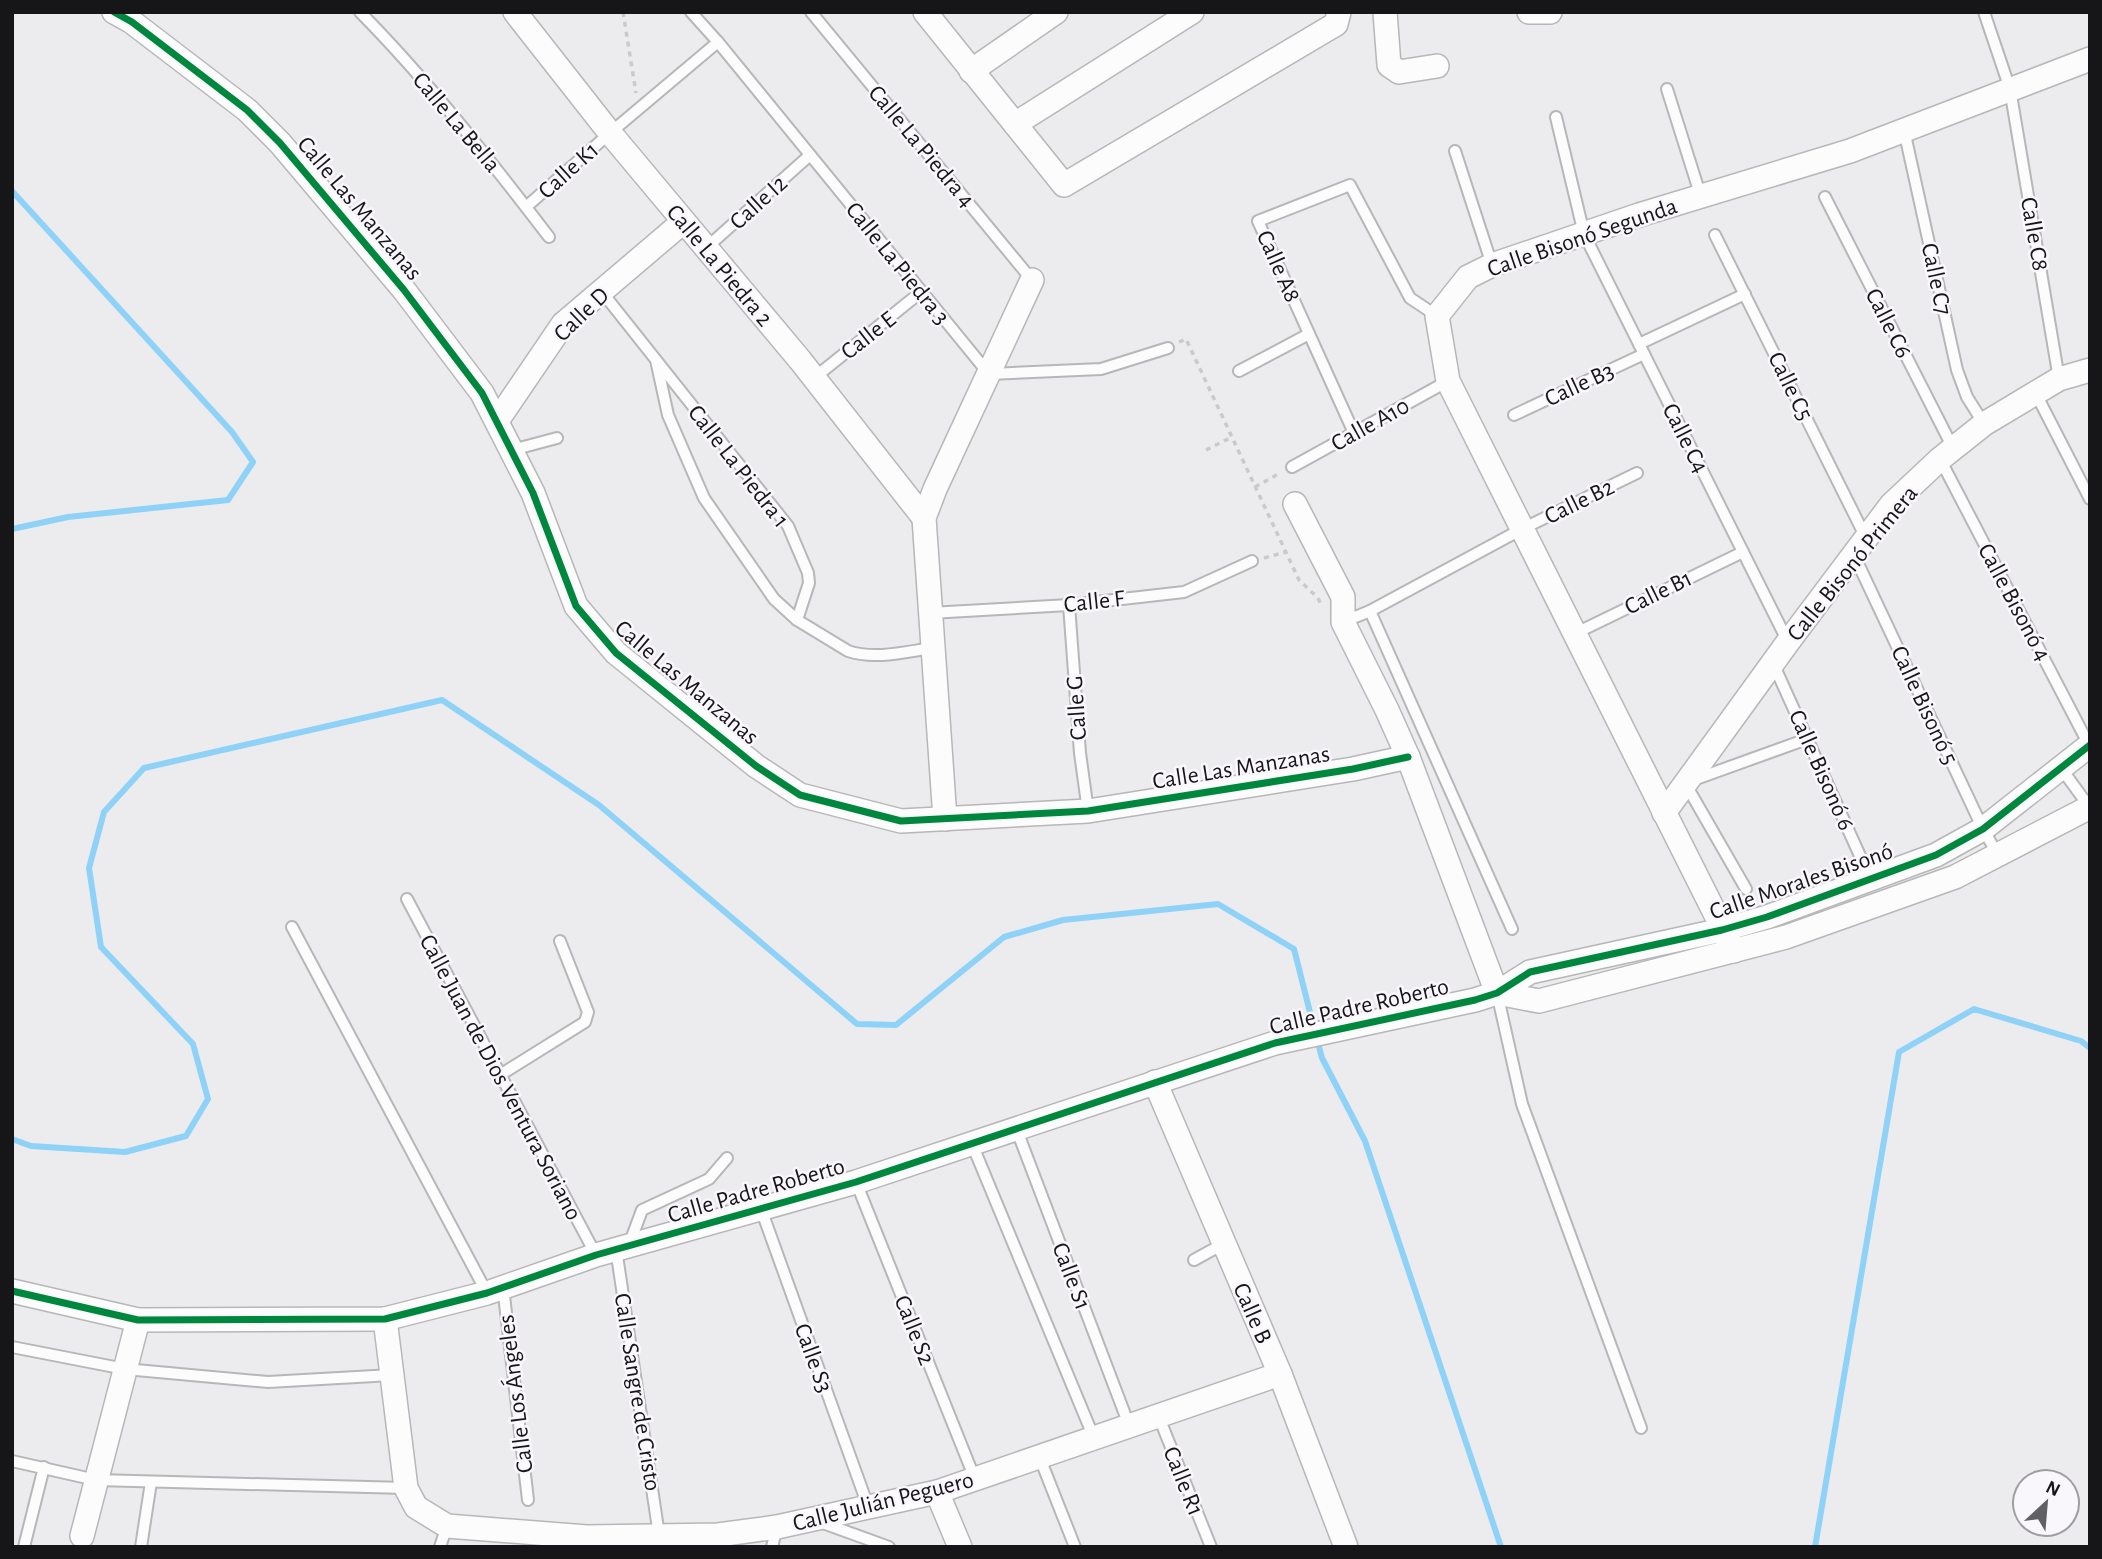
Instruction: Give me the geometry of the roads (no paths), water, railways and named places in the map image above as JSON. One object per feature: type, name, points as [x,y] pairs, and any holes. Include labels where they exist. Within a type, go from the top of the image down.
[{"type":"street","name":"Calle La Piedra 2","points":[[515,12],[610,133],[814,378],[924,518]]},
{"type":"street","points":[[925,12],[1064,186],[1336,24],[1339,12]]},
{"type":"street","points":[[971,72],[1056,12]]},
{"type":"street","points":[[1015,124],[1192,12]]},
{"type":"street","points":[[1385,12],[1389,65],[1399,72],[1437,66]]},
{"type":"street","name":"Calle Las Manzanas","points":[[128,16],[247,110],[280,143],[404,290],[482,393],[533,493],[576,606],[616,653],[756,766],[800,795],[901,821],[1088,811],[1353,769],[1408,757]]},
{"type":"street","name":"Calle Bisonó Segunda","points":[[1437,316],[1468,277],[1492,265],[1850,151],[2090,59]]},
{"type":"street","name":"Calle D","points":[[497,421],[563,324],[683,222]]},
{"type":"street","points":[[945,819],[924,518],[1032,280]]},
{"type":"street","points":[[1437,316],[1448,381],[1734,951]]},
{"type":"street","name":"Calle Bisonó Primera","points":[[1664,813],[1892,505],[1946,454],[1984,424],[2059,379],[2090,370]]},
{"type":"street","points":[[1295,504],[1343,597],[1343,622],[1408,757],[1497,993]]},
{"type":"street","name":"Calle Morales Bisonó","points":[[1497,993],[1530,972],[1722,930],[1767,917],[1936,855],[1983,828],[2090,745]]},
{"type":"street","name":"Calle Morales Bisonó","points":[[1497,993],[1539,1001],[1786,937],[1955,877],[2089,807]]},
{"type":"street","name":"Calle Padre Roberto","points":[[12,1291],[138,1320],[385,1319],[495,1290],[615,1249],[856,1182],[1275,1043],[1497,993]]},
{"type":"street","name":"Calle B","points":[[1155,1082],[1280,1374],[1346,1547]]},
{"type":"street","points":[[385,1319],[405,1488]]},
{"type":"street","points":[[82,1536],[138,1320]]},
{"type":"street","name":"Calle Julián Peguero","points":[[405,1488],[416,1507],[444,1536],[539,1540],[659,1535],[716,1541],[775,1537],[810,1519],[937,1492],[1280,1374]]},
{"type":"street","points":[[937,1492],[960,1547]]},
{"type":"lane","name":"Calle La Bella","points":[[360,12],[464,127],[549,237]]},
{"type":"lane","name":"Calle La Piedra 3","points":[[691,12],[989,374]]},
{"type":"lane","name":"Calle La Piedra 4","points":[[811,12],[1032,280]]},
{"type":"lane","name":"Calle C8","points":[[1984,12],[2010,89],[2059,379]]},
{"type":"lane","name":"Calle K1","points":[[526,207],[718,42]]},
{"type":"lane","points":[[1667,89],[1701,197]]},
{"type":"lane","name":"Calle C4","points":[[1556,117],[1584,234],[1788,642]]},
{"type":"lane","name":"Calle C7","points":[[1904,130],[1957,370],[1967,397],[1984,424]]},
{"type":"lane","points":[[1455,151],[1492,265]]},
{"type":"lane","name":"Calle I2","points":[[705,249],[810,155]]},
{"type":"lane","name":"Calle A8","points":[[1353,433],[1258,221],[1350,185],[1410,298],[1437,316]]},
{"type":"lane","name":"Calle C6","points":[[1825,197],[1946,454]]},
{"type":"lane","name":"Calle C5","points":[[1715,235],[1745,294],[1860,547]]},
{"type":"lane","name":"Calle La Piedra 1","points":[[602,292],[788,526],[808,573],[809,583],[797,620]]},
{"type":"lane","name":"Calle E","points":[[814,378],[921,292]]},
{"type":"lane","name":"Calle B3","points":[[1514,415],[1745,294]]},
{"type":"lane","points":[[1239,371],[1309,334]]},
{"type":"lane","points":[[989,374],[1101,369],[1168,348]]},
{"type":"lane","name":"Calle La Piedra 1","points":[[656,360],[668,415],[704,498],[774,598],[797,620],[848,651],[888,654],[932,648]]},
{"type":"lane","name":"Calle A10","points":[[1292,467],[1448,381]]},
{"type":"lane","points":[[2035,392],[2090,499]]},
{"type":"lane","points":[[512,450],[557,438]]},
{"type":"lane","name":"Calle Bisonó 4","points":[[1946,454],[2090,745]]},
{"type":"lane","name":"Calle B2","points":[[1343,622],[1370,611],[1522,529],[1636,473]]},
{"type":"lane","name":"Calle Bisonó 5","points":[[1860,547],[1983,828],[1998,855]]},
{"type":"lane","name":"Calle B1","points":[[1574,634],[1743,552]]},
{"type":"lane","name":"Calle F","points":[[929,613],[1069,605],[1184,592],[1252,561]]},
{"type":"lane","name":"Calle G","points":[[1069,605],[1080,753],[1088,811]]},
{"type":"lane","points":[[1370,611],[1512,929]]},
{"type":"lane","name":"Calle Bisonó 6","points":[[1773,663],[1870,878]]},
{"type":"lane","points":[[1746,888],[1685,783],[1807,739]]},
{"type":"lane","points":[[2061,768],[2089,807]]},
{"type":"lane","name":"Calle Juan de Dios Ventura Soriano","points":[[407,899],[500,1075],[615,1249]]},
{"type":"lane","points":[[292,927],[495,1290]]},
{"type":"lane","points":[[500,1075],[585,1022],[588,1012],[560,941]]},
{"type":"lane","points":[[1497,993],[1522,1104],[1642,1428]]},
{"type":"lane","name":"Calle S1","points":[[1016,1128],[1129,1425]]},
{"type":"lane","points":[[972,1143],[1094,1438]]},
{"type":"lane","points":[[615,1249],[632,1237],[642,1210],[709,1179],[727,1158]]},
{"type":"lane","name":"Calle S2","points":[[856,1182],[975,1479]]},
{"type":"lane","name":"Calle S3","points":[[761,1209],[868,1506]]},
{"type":"lane","points":[[1194,1260],[1223,1244]]},
{"type":"lane","name":"Calle Sangre de Cristo","points":[[615,1249],[659,1535]]},
{"type":"lane","name":"Calle Los Ángeles","points":[[495,1290],[528,1500]]},
{"type":"lane","points":[[12,1347],[125,1369],[268,1382],[392,1376]]},
{"type":"lane","name":"Calle R1","points":[[1158,1415],[1211,1547]]},
{"type":"lane","points":[[1039,1456],[1075,1547]]},
{"type":"lane","points":[[12,1461],[96,1480],[405,1488]]},
{"type":"lane","points":[[24,1547],[44,1467]]},
{"type":"lane","points":[[141,1547],[151,1482]]},
{"type":"lane","points":[[810,1519],[889,1547]]},
{"type":"waterway","points":[[12,191],[232,432],[253,462],[228,500],[68,517],[12,529]]},
{"type":"waterway","points":[[12,1139],[31,1146],[125,1152],[186,1136],[208,1099],[193,1044],[101,947],[89,868],[104,812],[144,768],[442,700],[599,805],[857,1024],[896,1025],[1004,937],[1063,920],[1218,904],[1294,949],[1314,1028]]},
{"type":"waterway","points":[[1815,1547],[1899,1052],[1974,1009],[2081,1041],[2090,1048]]},
{"type":"waterway","points":[[1317,1039],[1322,1058],[1365,1141],[1501,1547]]}]
